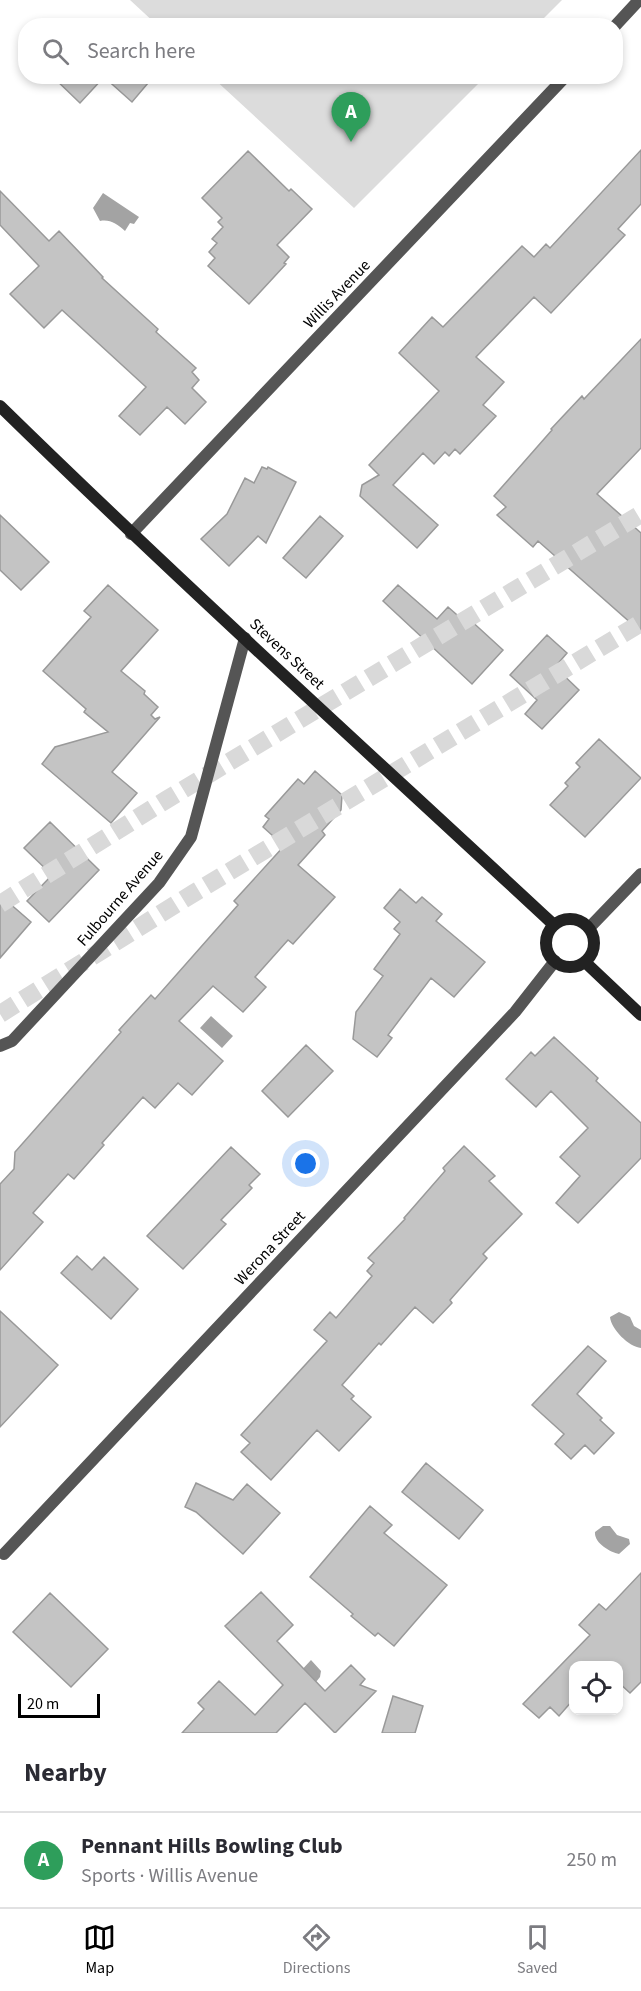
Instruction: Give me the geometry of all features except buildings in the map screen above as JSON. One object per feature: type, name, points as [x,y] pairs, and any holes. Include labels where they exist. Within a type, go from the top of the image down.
[{"type":"street","points":[[622,18],[639,0]]},
{"type":"street","name":"Willis Avenue","points":[[131,534],[558,84]]},
{"type":"street","name":"Stevens Street","points":[[0,406],[131,534],[554,925]]},
{"type":"street","name":"Fulbourne Avenue","points":[[0,1046],[12,1041],[159,883],[191,837],[246,638]]},
{"type":"street","points":[[589,928],[641,874]]},
{"type":"street","points":[[568,919],[584,922],[595,942],[590,957],[585,962],[570,967],[555,962],[550,956],[546,940],[554,925],[568,919]]},
{"type":"street","name":"Werona Street","points":[[4,1554],[514,1012],[555,962]]},
{"type":"street","points":[[585,962],[641,1015]]},
{"type":"shaded area","points":[[130,0],[562,0],[544,18],[149,18]]},
{"type":"shaded area","points":[[220,84],[478,84],[354,208]]},
{"type":"shaded area","points":[[103,193],[139,217],[134,224],[130,223],[125,231],[113,223],[100,221],[93,208]]},
{"type":"shaded area","points":[[211,1016],[233,1036],[222,1048],[200,1028]]},
{"type":"shaded area","points":[[619,1312],[630,1317],[634,1326],[641,1330],[641,1348],[626,1341],[617,1332],[610,1317]]},
{"type":"shaded area","points":[[603,1526],[610,1526],[617,1535],[629,1539],[630,1544],[619,1554],[607,1549],[595,1536],[595,1532]]},
{"type":"shaded area","points":[[311,1660],[321,1671],[316,1682],[287,1686]]},
{"type":"tunnel","points":[[0,904],[166,800],[641,514]]},
{"type":"tunnel","points":[[0,1014],[194,893],[641,623]]},
{"type":"place","name":"Pennant Hills Bowling Club","points":[[351,142]]}]
